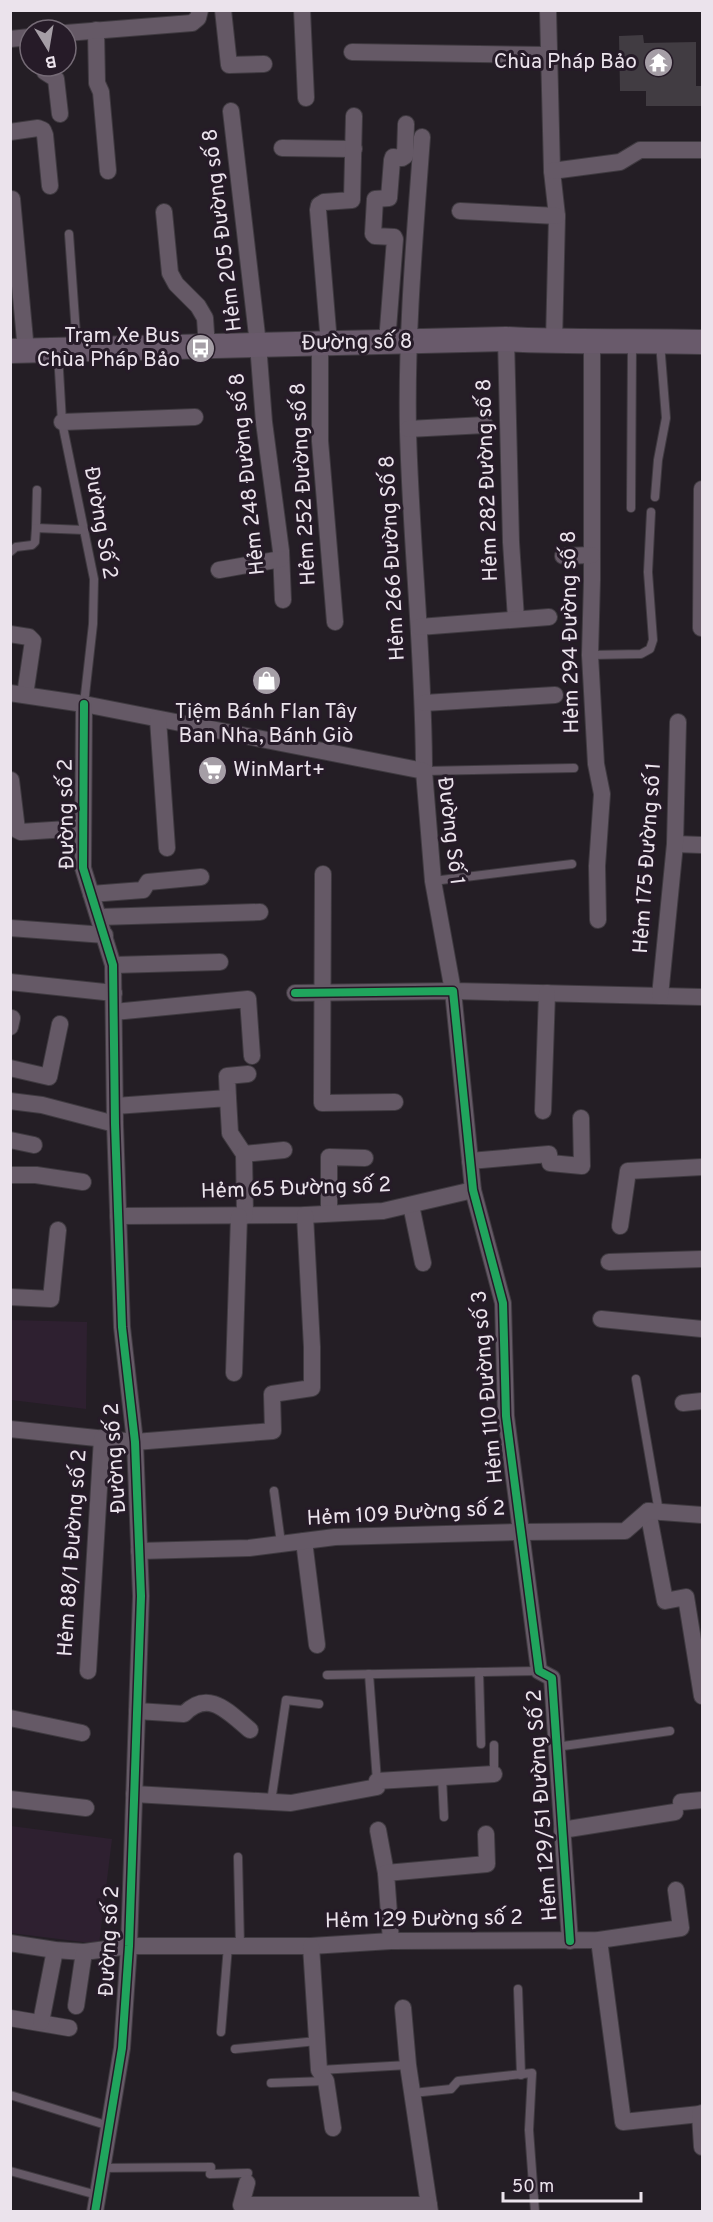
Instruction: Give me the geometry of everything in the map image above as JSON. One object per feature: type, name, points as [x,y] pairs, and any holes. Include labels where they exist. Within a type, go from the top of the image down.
[{"type":"street","points":[[78,32],[192,23],[198,18],[200,10]]},
{"type":"street","points":[[223,10],[230,65],[264,64]]},
{"type":"street","points":[[302,10],[306,98]]},
{"type":"street","points":[[548,10],[552,171],[557,216],[554,342]]},
{"type":"street","points":[[96,30],[97,83],[101,92],[108,171]]},
{"type":"street","points":[[352,52],[548,55]]},
{"type":"street","points":[[54,78],[60,114]]},
{"type":"street","name":"Hẻm 205 Đường số 8","points":[[231,111],[258,344]]},
{"type":"street","points":[[282,148],[354,149],[354,116]]},
{"type":"street","points":[[398,342],[395,239],[375,237],[373,234],[375,199],[389,196],[392,160],[405,156],[406,124]]},
{"type":"street","points":[[10,132],[38,128],[43,130],[50,186]]},
{"type":"street","points":[[398,342],[422,137]]},
{"type":"street","name":"Hẻm 252 Đường số 8","points":[[335,622],[320,441],[324,343],[318,210],[324,202],[352,200],[354,149]]},
{"type":"street","points":[[552,171],[620,162],[640,150],[702,150]]},
{"type":"street","points":[[12,199],[18,351]]},
{"type":"street","points":[[460,211],[557,216]]},
{"type":"street","points":[[164,212],[170,273],[176,284],[198,306],[205,318],[207,348]]},
{"type":"street","name":"Đường số 8","points":[[18,351],[506,339],[554,342],[632,340],[702,342]]},
{"type":"street","name":"Hẻm 282 Đường số 8","points":[[506,339],[511,542],[516,620]]},
{"type":"street","name":"Hẻm 266 Đường Số 8","points":[[398,342],[408,429],[412,540],[424,703],[424,771]]},
{"type":"street","name":"Hẻm 294 Đường số 8","points":[[592,342],[590,655],[596,764],[602,794],[597,866],[598,920]]},
{"type":"street","name":"Hẻm 248 Đường số 8","points":[[258,344],[264,422],[281,559],[283,600]]},
{"type":"street","points":[[62,422],[195,417]]},
{"type":"street","points":[[408,429],[485,425]]},
{"type":"street","points":[[701,628],[702,489]]},
{"type":"street","points":[[563,556],[592,555]]},
{"type":"street","points":[[219,570],[281,559]]},
{"type":"street","points":[[419,627],[549,617]]},
{"type":"street","points":[[10,633],[29,637],[33,641],[18,694]]},
{"type":"street","name":"Đường Số 1","points":[[18,694],[84,704],[424,771],[433,881],[453,991]]},
{"type":"street","points":[[424,703],[555,695]]},
{"type":"street","name":"Đường số 2","points":[[84,704],[83,868],[113,965],[115,1124],[122,1327],[135,1442],[141,1596],[129,1946],[122,2048],[96,2203]]},
{"type":"street","points":[[158,719],[167,848]]},
{"type":"street","name":"Hẻm 175 Đường số 1","points":[[660,996],[675,844],[678,722]]},
{"type":"street","points":[[11,780],[17,831],[83,828]]},
{"type":"street","points":[[675,844],[702,845]]},
{"type":"street","points":[[323,874],[321,1103],[395,1102]]},
{"type":"street","points":[[91,894],[142,890],[148,882],[201,878]]},
{"type":"street","points":[[99,917],[260,912]]},
{"type":"street","points":[[10,928],[105,935]]},
{"type":"street","points":[[113,965],[220,962]]},
{"type":"street","points":[[10,982],[114,993]]},
{"type":"street","points":[[295,993],[453,991],[702,997]]},
{"type":"street","name":"Hẻm 110 Đường số 3","points":[[453,991],[473,1190],[503,1303],[506,1416],[519,1532]]},
{"type":"street","points":[[543,1111],[547,993]]},
{"type":"street","points":[[114,1012],[248,999],[252,1056]]},
{"type":"street","points":[[42,1105],[60,1024]]},
{"type":"street","points":[[10,1068],[49,1077]]},
{"type":"street","points":[[234,1373],[244,1154],[230,1133],[227,1076],[248,1074]]},
{"type":"street","points":[[115,1106],[228,1098]]},
{"type":"street","points":[[10,1101],[42,1105],[115,1124]]},
{"type":"street","points":[[470,1161],[549,1154],[550,1163],[582,1166],[581,1118]]},
{"type":"street","points":[[10,1140],[33,1145]]},
{"type":"street","points":[[244,1154],[284,1150]]},
{"type":"street","points":[[329,1213],[329,1157],[365,1158]]},
{"type":"street","points":[[620,1226],[628,1171],[702,1167]]},
{"type":"street","points":[[10,1175],[36,1175],[83,1182]]},
{"type":"street","name":"Hẻm 65 Đường số 2","points":[[118,1216],[305,1215],[383,1211],[473,1190]]},
{"type":"street","points":[[411,1205],[423,1263]]},
{"type":"street","points":[[10,1429],[135,1442],[273,1431],[272,1394],[312,1388],[305,1215]]},
{"type":"street","points":[[10,1297],[51,1299],[58,1230]]},
{"type":"street","points":[[609,1262],[702,1259]]},
{"type":"street","points":[[601,1319],[653,1326],[702,1329]]},
{"type":"street","points":[[683,1403],[702,1401]]},
{"type":"street","name":"Hẻm 88/1 Đường số 2","points":[[88,1671],[102,1438]]},
{"type":"street","points":[[702,1515],[654,1512],[665,1601],[686,1597],[702,1696]]},
{"type":"street","name":"Hẻm 109 Đường số 2","points":[[140,1551],[249,1548],[335,1537],[626,1531],[654,1512]]},
{"type":"street","name":"Hẻm 129/51 Đường Số 2","points":[[519,1532],[539,1671],[552,1678],[570,1941]]},
{"type":"street","points":[[304,1541],[317,1645]]},
{"type":"street","points":[[137,1711],[184,1714],[191,1707],[210,1702],[222,1706],[250,1730]]},
{"type":"street","points":[[10,1718],[82,1733]]},
{"type":"street","points":[[134,1794],[291,1803],[377,1787],[377,1780],[495,1774]]},
{"type":"street","points":[[10,1799],[86,1808]]},
{"type":"street","name":"Hẻm 129/51 Đường Số 2","points":[[562,1830],[678,1807],[702,1800]]},
{"type":"street","points":[[378,1830],[387,1874],[391,1941]]},
{"type":"street","points":[[387,1874],[487,1864],[486,1834]]},
{"type":"street","name":"Hẻm 129 Đường số 2","points":[[10,1943],[84,1952],[129,1946],[310,1946],[391,1941],[599,1940],[681,1928],[676,1890]]},
{"type":"street","points":[[599,1940],[623,2122],[701,2114],[702,2147]]},
{"type":"street","points":[[310,1946],[317,2041],[333,2128]]},
{"type":"street","points":[[41,2022],[55,1950]]},
{"type":"street","points":[[76,2006],[84,1952]]},
{"type":"street","points":[[247,2178],[241,2208],[429,2208],[408,2065],[403,2008]]},
{"type":"street","points":[[10,2018],[69,2028]]},
{"type":"lane","name":"Đường Số 2","points":[[69,234],[67,349],[62,422],[94,579],[93,624],[84,704]]},
{"type":"lane","points":[[631,508],[632,340]]},
{"type":"lane","points":[[655,497],[658,460],[666,418],[660,340]]},
{"type":"lane","points":[[10,552],[16,547],[32,545],[35,542],[37,490]]},
{"type":"lane","points":[[590,655],[640,654],[650,649],[653,640],[648,572],[651,512]]},
{"type":"lane","points":[[36,528],[84,530]]},
{"type":"lane","points":[[424,771],[574,768]]},
{"type":"lane","points":[[433,881],[572,864]]},
{"type":"lane","points":[[636,1379],[654,1512]]},
{"type":"lane","points":[[274,1491],[281,1543]]},
{"type":"lane","points":[[327,1676],[539,1671]]},
{"type":"lane","points":[[479,1672],[481,1744]]},
{"type":"lane","points":[[369,1674],[377,1780]]},
{"type":"lane","points":[[271,1802],[286,1700],[319,1704]]},
{"type":"lane","points":[[556,1747],[670,1731]]},
{"type":"lane","points":[[494,1745],[495,1774]]},
{"type":"lane","points":[[442,1777],[444,1817]]},
{"type":"lane","points":[[221,2032],[234,1946],[238,1857]]},
{"type":"lane","points":[[518,1989],[521,2075]]},
{"type":"lane","points":[[235,2049],[317,2041]]},
{"type":"lane","points":[[271,2083],[408,2065]]},
{"type":"lane","points":[[412,2093],[451,2090],[458,2081],[532,2073],[529,2130],[535,2211]]},
{"type":"lane","points":[[10,2095],[109,2126]]},
{"type":"lane","points":[[102,2168],[211,2167],[210,2174],[247,2178]]},
{"type":"lane","points":[[10,2171],[96,2203]]},
{"type":"shaded area","points":[[11,1320],[87,1322],[86,1409],[11,1400]]},
{"type":"shaded area","points":[[11,1826],[112,1839],[99,1944],[11,1933]]},
{"type":"building","name":"Chùa Pháp Bảo","points":[[643,35],[644,43],[696,42],[696,86],[702,86],[702,106],[646,106],[646,91],[620,91],[619,36]]},
{"type":"cycle path","points":[[84,704],[83,868],[113,965],[115,1124],[122,1327],[135,1442],[141,1596],[129,1946],[122,2048],[95,2212]]},
{"type":"cycle path","points":[[295,993],[453,991],[473,1190],[503,1303],[506,1416],[539,1671],[552,1678],[570,1941]]},
{"type":"place","name":"Chùa Pháp Bảo","points":[[658,62]]},
{"type":"place","name":"Trạm Xe Bus Chùa Pháp Bảo","points":[[201,348]]},
{"type":"place","name":"Tiệm Bánh Flan Tây Ban Nha, Bánh Giò","points":[[266,681]]},
{"type":"place","name":"WinMart+","points":[[212,770]]}]
